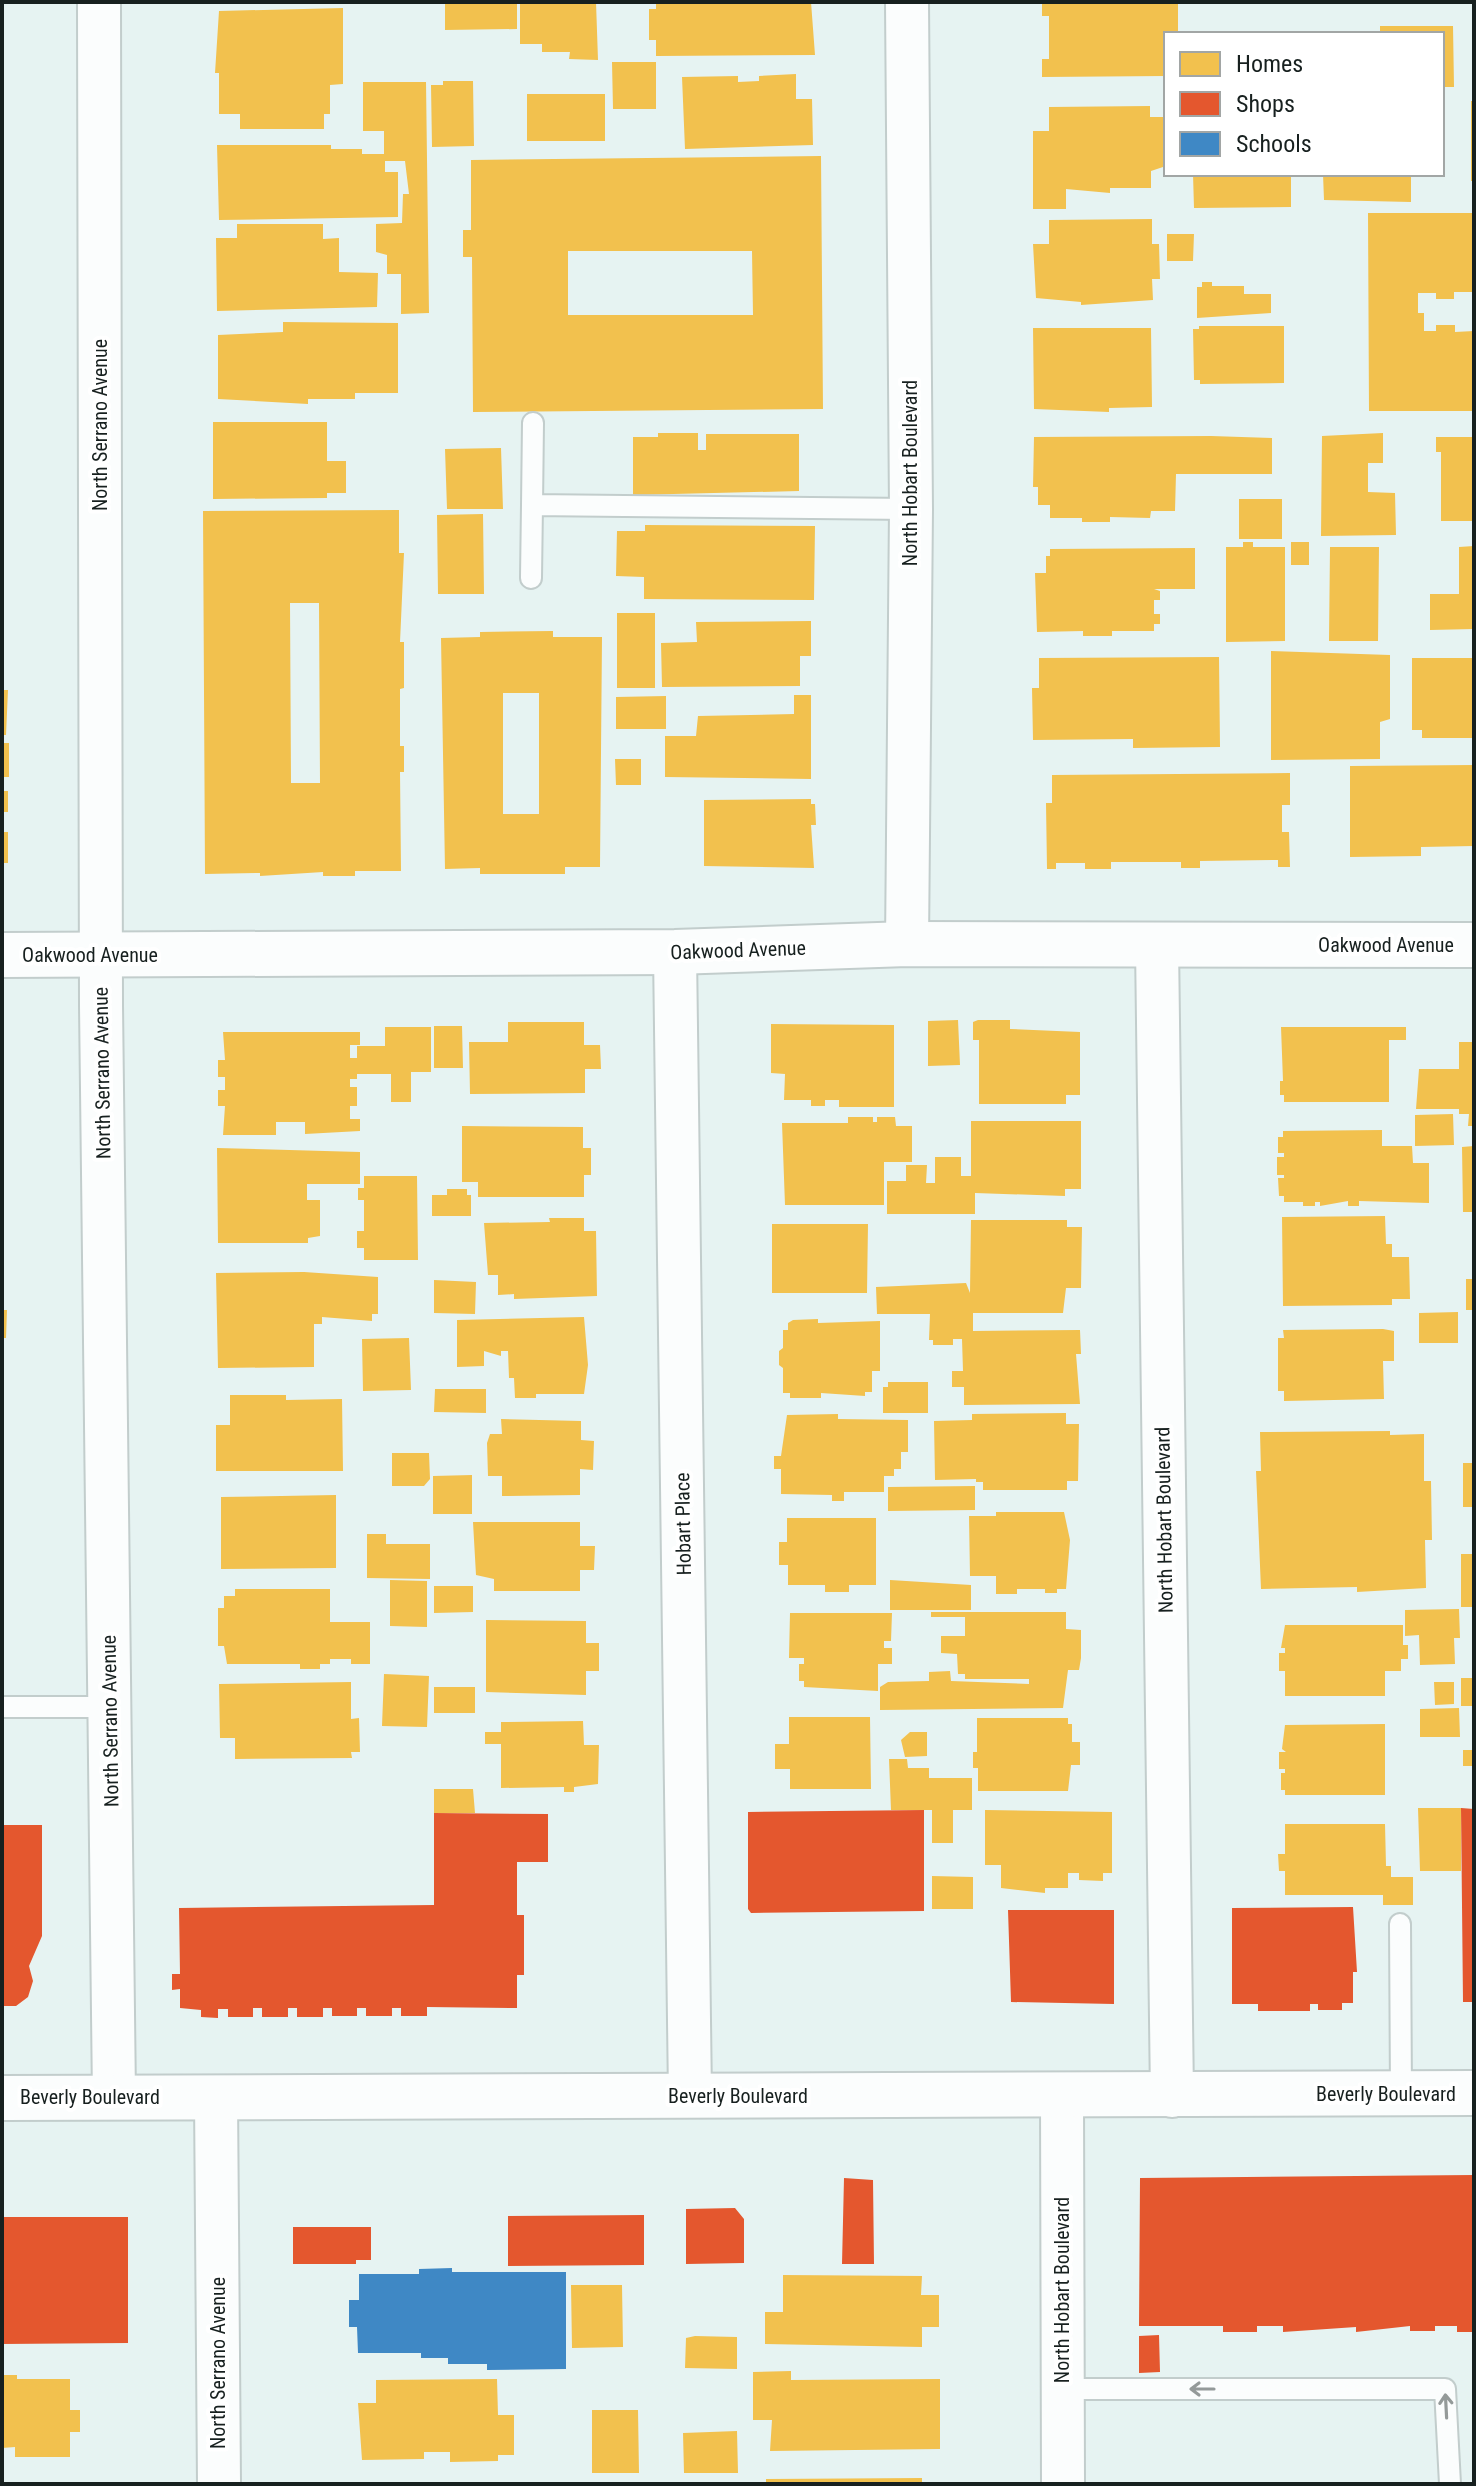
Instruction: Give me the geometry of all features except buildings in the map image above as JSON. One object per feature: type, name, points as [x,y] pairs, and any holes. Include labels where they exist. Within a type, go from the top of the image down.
[{"type":"main road","name":"Oakwood Avenue","points":[[2,955],[675,952],[907,944],[1474,945]]},
{"type":"main road","name":"Beverly Boulevard","points":[[2,2098],[1474,2093]]},
{"type":"street","name":"North Serrano Avenue","points":[[99,2],[101,955],[114,2097]]},
{"type":"street","name":"North Hobart Boulevard","points":[[907,2],[911,509],[907,944]]},
{"type":"street","name":"North Hobart Boulevard","points":[[1157,945],[1172,2096]]},
{"type":"street","name":"Hobart Place","points":[[675,952],[690,2096]]},
{"type":"street","name":"North Hobart Boulevard","points":[[1062,2096],[1063,2484]]},
{"type":"street","name":"North Serrano Avenue","points":[[216,2097],[219,2484]]},
{"type":"lane","points":[[531,578],[533,423]]},
{"type":"lane","points":[[532,505],[911,509]]},
{"type":"lane","points":[[2,1707],[110,1707]]},
{"type":"lane","points":[[1400,1924],[1401,2094]]},
{"type":"lane","points":[[1063,2389],[1445,2389],[1450,2484]]}]
